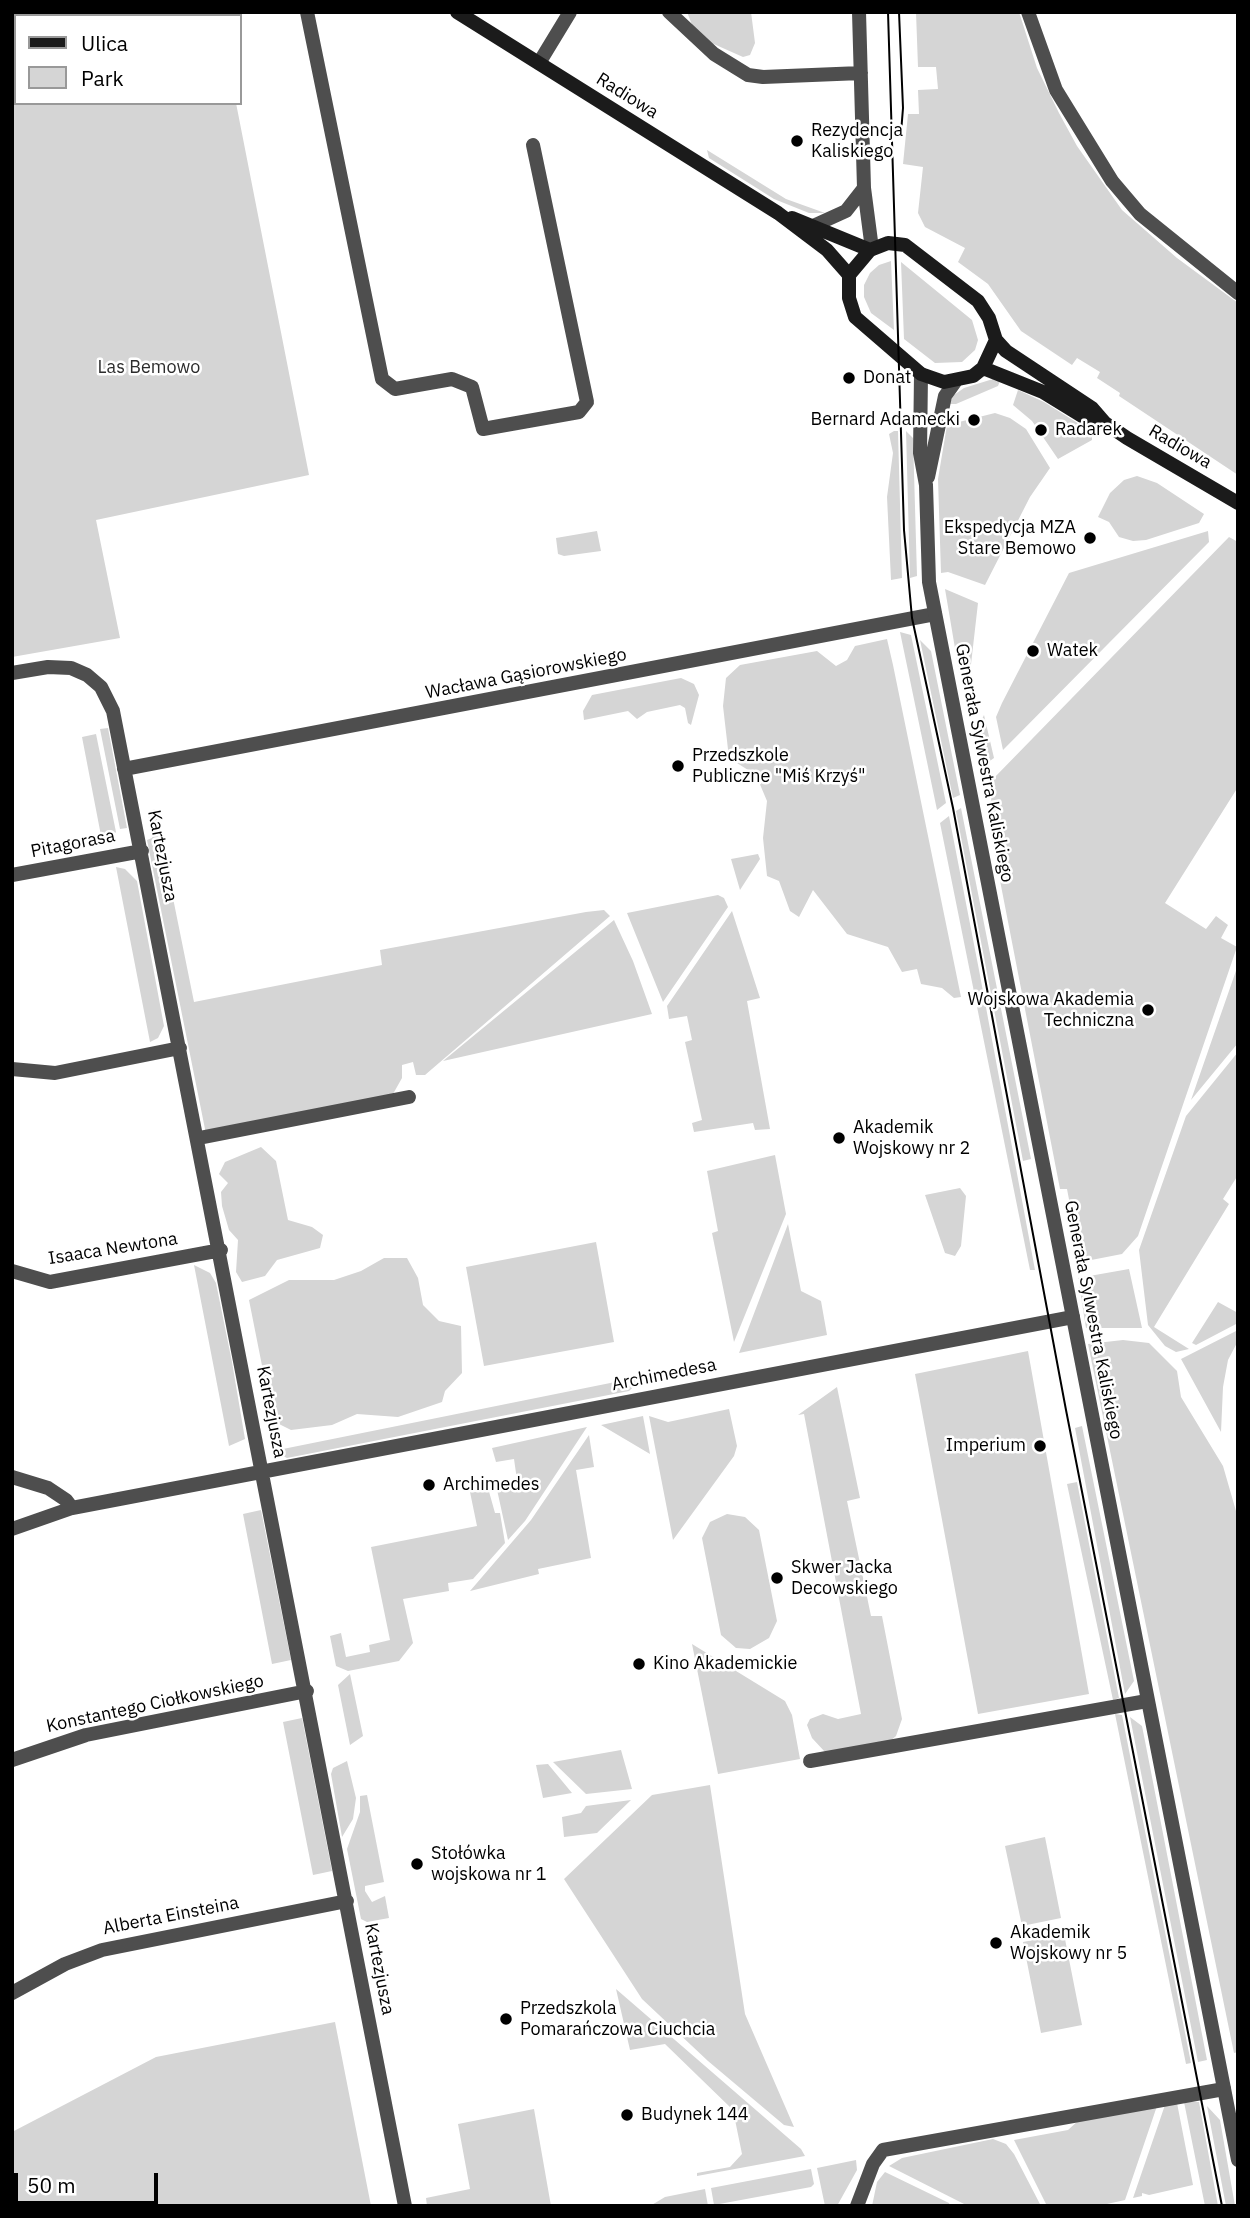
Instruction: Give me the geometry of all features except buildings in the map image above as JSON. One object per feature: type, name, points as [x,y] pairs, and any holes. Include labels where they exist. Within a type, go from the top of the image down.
[{"type":"main road","name":"Radiowa","points":[[457,12],[778,212],[827,250],[849,275]]},
{"type":"main road","name":"Radiowa","points":[[778,212],[871,249]]},
{"type":"main road","points":[[888,243],[905,245],[978,301],[992,323],[996,340],[983,368],[973,376],[955,382],[944,382],[920,374],[855,317],[849,298],[849,275],[871,249],[888,243]]},
{"type":"main road","name":"Radiowa","points":[[996,340],[1006,351],[1092,408],[1105,423],[1238,503]]},
{"type":"main road","name":"Radiowa","points":[[983,368],[1043,392],[1087,419],[1105,423]]},
{"type":"street","points":[[307,12],[382,379],[395,389],[452,379],[472,387],[482,429],[579,412],[587,402],[533,145]]},
{"type":"street","points":[[539,63],[570,12]]},
{"type":"street","points":[[669,12],[714,54],[748,75],[763,77],[861,73]]},
{"type":"street","points":[[859,12],[864,188],[870,216],[871,249]]},
{"type":"street","points":[[1028,12],[1056,90],[1112,181],[1140,214],[1206,271],[1238,293]]},
{"type":"street","points":[[813,226],[846,211],[864,188]]},
{"type":"street","points":[[870,216],[888,243]]},
{"type":"street","name":"Generała Sylwestra Kaliskiego","points":[[920,374],[920,453],[926,485],[929,582],[1238,2160]]},
{"type":"street","name":"Generała Sylwestra Kaliskiego","points":[[926,485],[945,396],[955,382]]},
{"type":"street","name":"Wacława Gąsiorowskiego","points":[[124,769],[935,614]]},
{"type":"street","name":"Kartezjusza","points":[[12,673],[48,667],[71,668],[87,675],[101,687],[113,711],[199,1138],[405,2206]]},
{"type":"street","name":"Pitagorasa","points":[[12,875],[142,851]]},
{"type":"street","points":[[12,1069],[55,1073],[180,1048]]},
{"type":"street","points":[[199,1138],[409,1097]]},
{"type":"street","name":"Isaaca Newtona","points":[[12,1271],[50,1282],[220,1250]]},
{"type":"street","name":"Archimedesa","points":[[12,1529],[72,1508],[1004,1328],[1073,1317]]},
{"type":"street","points":[[12,1477],[48,1488],[66,1500],[72,1508]]},
{"type":"street","name":"Konstantego Ciołkowskiego","points":[[12,1760],[86,1735],[307,1691]]},
{"type":"street","points":[[810,1761],[1147,1701]]},
{"type":"street","name":"Alberta Einsteina","points":[[12,1993],[65,1964],[102,1950],[346,1901]]},
{"type":"street","points":[[857,2206],[873,2164],[883,2150],[1224,2089]]},
{"type":"green space","name":"Las Bemowo","points":[[12,12],[218,12],[14,14],[14,105],[236,105],[309,475],[96,520],[120,638],[12,657]]},
{"type":"green space","points":[[687,12],[751,12],[755,43],[750,55],[743,57],[707,41],[694,30]]},
{"type":"green space","points":[[916,12],[1019,12],[1037,68],[1059,113],[1077,146],[1122,210],[1177,258],[1238,303],[1238,475],[1119,396],[1120,393],[1097,378],[1100,372],[1077,358],[1072,365],[1021,331],[988,284],[958,262],[965,248],[925,227],[918,213],[923,167],[903,164],[908,114],[919,114],[918,90],[938,89],[936,67],[918,67]]},
{"type":"green space","points":[[707,150],[786,199],[825,213],[809,213],[774,199],[709,158]]},
{"type":"green space","points":[[891,261],[894,330],[871,313],[864,297],[864,285],[870,273],[879,265]]},
{"type":"green space","points":[[901,262],[972,320],[978,340],[975,350],[962,362],[935,363],[904,339]]},
{"type":"green space","points":[[993,379],[1000,381],[998,386],[956,404],[949,404],[954,395],[964,388]]},
{"type":"green space","points":[[1018,390],[1044,402],[1092,432],[1092,440],[1058,459],[1032,421],[1013,405]]},
{"type":"green space","points":[[995,413],[1010,418],[1026,429],[1050,468],[1030,497],[985,585],[948,572],[941,573],[938,479],[947,425]]},
{"type":"green space","points":[[898,431],[902,578],[891,580],[887,497],[893,453],[889,434]]},
{"type":"green space","points":[[906,431],[913,438],[917,576],[910,578]]},
{"type":"green space","points":[[1137,476],[1157,483],[1204,514],[1199,523],[1146,540],[1133,541],[1119,537],[1109,522],[1098,517],[1110,493],[1124,480]]},
{"type":"green space","points":[[597,531],[601,551],[564,556],[558,554],[556,538]]},
{"type":"green space","points":[[1208,531],[1209,542],[1003,750],[996,717],[1069,573]]},
{"type":"green space","points":[[1229,537],[1238,542],[1238,787],[1165,903],[1206,929],[1216,916],[1228,925],[1221,938],[1237,947],[1138,1236],[1122,1254],[1081,1262],[1067,1189],[1060,1189],[989,824],[993,779]]},
{"type":"green space","points":[[945,589],[978,603],[970,673],[967,677],[959,672]]},
{"type":"green space","points":[[900,632],[911,635],[946,803],[937,810]]},
{"type":"green space","points":[[887,639],[961,997],[954,998],[942,988],[921,984],[917,969],[902,972],[888,947],[847,934],[813,890],[799,917],[790,911],[779,881],[767,876],[763,838],[767,801],[756,775],[729,758],[723,706],[726,678],[740,665],[817,651],[836,666],[847,660],[855,646]]},
{"type":"green space","points":[[920,640],[931,651],[960,795],[953,798]]},
{"type":"green space","points":[[681,678],[694,684],[699,695],[691,725],[688,723],[685,708],[680,705],[647,712],[637,719],[628,711],[584,720],[583,711],[592,695]]},
{"type":"green space","points":[[984,715],[994,758],[980,768],[976,732]]},
{"type":"green space","points":[[108,728],[127,828],[120,829],[100,729]]},
{"type":"green space","points":[[96,734],[116,832],[103,846],[82,737]]},
{"type":"green space","points":[[961,808],[1031,1159],[1023,1161],[956,811]]},
{"type":"green space","points":[[155,809],[194,1002],[382,965],[380,950],[586,912],[604,910],[610,916],[425,1075],[416,1075],[413,1062],[402,1065],[402,1078],[393,1094],[206,1134],[147,840],[152,838],[148,812]]},
{"type":"green space","points":[[949,816],[1035,1270],[1030,1270],[940,823]]},
{"type":"green space","points":[[758,854],[760,859],[740,890],[731,859]]},
{"type":"green space","points":[[116,867],[125,869],[137,881],[164,1026],[158,1038],[150,1042]]},
{"type":"green space","points":[[718,895],[724,898],[728,907],[663,1002],[627,913]]},
{"type":"green space","points":[[732,911],[760,998],[747,1001],[770,1129],[755,1130],[753,1123],[694,1132],[692,1123],[702,1120],[685,1042],[692,1040],[687,1016],[669,1019],[667,1006]]},
{"type":"green space","points":[[614,920],[633,961],[652,1014],[443,1061]]},
{"type":"green space","points":[[1238,965],[1238,1043],[1191,1100]]},
{"type":"green space","points":[[1238,1052],[1238,1175],[1223,1199],[1229,1204],[1154,1327],[1189,1349],[1176,1352],[1165,1346],[1148,1325],[1139,1250],[1186,1116]]},
{"type":"green space","points":[[261,1147],[276,1161],[288,1220],[312,1227],[323,1235],[320,1248],[277,1260],[265,1276],[242,1282],[236,1272],[238,1240],[229,1230],[222,1206],[221,1192],[228,1183],[219,1174],[225,1162]]},
{"type":"green space","points":[[775,1155],[786,1214],[734,1342],[712,1233],[718,1231],[707,1171]]},
{"type":"green space","points":[[960,1188],[966,1196],[961,1246],[955,1256],[945,1253],[925,1195]]},
{"type":"green space","points":[[788,1224],[801,1291],[821,1301],[827,1335],[739,1353]]},
{"type":"green space","points":[[596,1242],[614,1342],[484,1366],[466,1267]]},
{"type":"green space","points":[[384,1258],[407,1258],[418,1278],[423,1305],[439,1321],[461,1326],[462,1373],[445,1391],[442,1402],[398,1417],[357,1414],[332,1425],[291,1430],[273,1421],[249,1300],[289,1280],[334,1280],[361,1271]]},
{"type":"green space","points":[[194,1265],[210,1273],[216,1283],[232,1362],[245,1439],[229,1446]]},
{"type":"green space","points":[[1129,1269],[1142,1328],[1086,1328],[1078,1278]]},
{"type":"green space","points":[[1218,1302],[1238,1313],[1238,1323],[1196,1345],[1192,1343]]},
{"type":"green space","points":[[1238,1330],[1238,1341],[1228,1360],[1223,1387],[1221,1432],[1181,1359]]},
{"type":"green space","points":[[1123,1340],[1149,1343],[1177,1371],[1181,1397],[1223,1466],[1238,1518],[1238,2052],[1234,2053],[1088,1344]]},
{"type":"green space","points":[[1028,1351],[1089,1694],[978,1714],[915,1374]]},
{"type":"green space","points":[[645,1376],[629,1391],[287,1458],[273,1451]]},
{"type":"green space","points":[[837,1387],[860,1498],[847,1501],[871,1616],[882,1616],[902,1719],[896,1736],[889,1742],[825,1752],[812,1738],[807,1725],[810,1719],[823,1714],[838,1719],[861,1714],[804,1414],[798,1415]]},
{"type":"green space","points":[[729,1409],[737,1446],[734,1456],[673,1540],[649,1416],[668,1422]]},
{"type":"green space","points":[[643,1416],[650,1454],[601,1425]]},
{"type":"green space","points":[[1082,1426],[1134,1681],[1125,1694],[1075,1428]]},
{"type":"green space","points":[[587,1427],[525,1521],[508,1540],[496,1485],[517,1480],[514,1459],[496,1462],[492,1448]]},
{"type":"green space","points":[[589,1435],[594,1467],[576,1470],[591,1558],[538,1569],[539,1574],[470,1591],[531,1520]]},
{"type":"green space","points":[[1077,1482],[1119,1698],[1113,1700],[1067,1484]]},
{"type":"green space","points":[[488,1488],[495,1513],[500,1513],[505,1543],[473,1579],[448,1583],[449,1591],[403,1599],[413,1643],[399,1661],[348,1671],[336,1666],[330,1636],[341,1633],[346,1657],[370,1652],[369,1645],[390,1640],[371,1547],[477,1526],[470,1492]]},
{"type":"green space","points":[[261,1510],[291,1660],[272,1664],[243,1514]]},
{"type":"green space","points":[[727,1514],[745,1517],[759,1530],[777,1621],[769,1638],[750,1649],[736,1648],[721,1635],[702,1538],[710,1522]]},
{"type":"green space","points":[[692,1644],[785,1701],[792,1715],[800,1759],[718,1774]]},
{"type":"green space","points":[[350,1674],[363,1736],[350,1745],[338,1685]]},
{"type":"green space","points":[[1115,1714],[1122,1715],[1191,2063],[1186,2064]]},
{"type":"green space","points":[[1130,1717],[1142,1726],[1145,1741],[1207,2060],[1198,2062]]},
{"type":"green space","points":[[302,1718],[332,1871],[313,1875],[283,1722]]},
{"type":"green space","points":[[621,1750],[632,1789],[586,1794],[553,1762]]},
{"type":"green space","points":[[347,1761],[356,1798],[353,1819],[342,1837],[331,1774],[333,1768]]},
{"type":"green space","points":[[548,1764],[572,1793],[543,1798],[536,1765]]},
{"type":"green space","points":[[710,1785],[745,2014],[794,2127],[784,2125],[708,2061],[642,1999],[564,1879],[652,1795]]},
{"type":"green space","points":[[367,1795],[384,1882],[365,1886],[365,1891],[372,1902],[385,1896],[389,1918],[367,1922],[361,1919],[347,1849],[360,1812],[360,1796]]},
{"type":"green space","points":[[631,1800],[597,1833],[564,1837],[562,1817],[581,1813],[586,1806]]},
{"type":"green space","points":[[1045,1837],[1061,1918],[1022,1926],[1005,1846]]},
{"type":"green space","points":[[1064,1934],[1082,2025],[1041,2033],[1023,1942]]},
{"type":"green space","points":[[616,1989],[801,2149],[805,2156],[697,2176],[697,2173],[730,2167],[742,2154],[733,2110],[665,2044],[630,2050]]},
{"type":"green space","points":[[335,2022],[371,2206],[12,2206],[12,2132],[156,2057]]},
{"type":"green space","points":[[1184,2102],[1199,2102],[1218,2206],[1205,2206]]},
{"type":"green space","points":[[1177,2103],[1193,2185],[1149,2195],[1142,2193],[1142,2196],[1133,2198],[1165,2105]]},
{"type":"green space","points":[[1157,2106],[1125,2200],[1098,2206],[1047,2206],[1014,2140],[1068,2130],[1079,2120]]},
{"type":"green space","points":[[1207,2106],[1220,2120],[1235,2206],[1226,2206]]},
{"type":"green space","points":[[534,2109],[551,2206],[427,2206],[426,2198],[470,2189],[458,2124]]},
{"type":"green space","points":[[993,2139],[1006,2144],[1014,2154],[1041,2206],[968,2206],[889,2166],[902,2158]]},
{"type":"green space","points":[[856,2160],[857,2170],[837,2206],[825,2206],[817,2168]]},
{"type":"green space","points":[[811,2169],[814,2184],[811,2187],[714,2205],[711,2188]]},
{"type":"green space","points":[[885,2172],[949,2203],[950,2206],[872,2206],[877,2182]]},
{"type":"green space","points":[[705,2189],[708,2206],[650,2206],[665,2197]]},
{"type":"tram line","points":[[888,12],[904,530],[912,618],[953,808],[1066,1410],[1222,2206]]},
{"type":"tram line","points":[[899,12],[903,108],[901,133]]},
{"type":"place","name":"Rezydencja Kaliskiego","points":[[797,141]]},
{"type":"place","name":"Donat","points":[[849,378]]},
{"type":"place","name":"Bernard Adamecki","points":[[974,420]]},
{"type":"place","name":"Radarek","points":[[1041,430]]},
{"type":"place","name":"Ekspedycja MZA Stare Bemowo","points":[[1090,538]]},
{"type":"place","name":"Watek","points":[[1033,651]]},
{"type":"place","name":"Przedszkole Publiczne \"Miś Krzyś\"","points":[[678,766]]},
{"type":"place","name":"Wojskowa Akademia Techniczna","points":[[1148,1010]]},
{"type":"place","name":"Akademik Wojskowy nr 2","points":[[839,1138]]},
{"type":"place","name":"Imperium","points":[[1040,1446]]},
{"type":"place","name":"Archimedes","points":[[429,1485]]},
{"type":"place","name":"Skwer Jacka Decowskiego","points":[[777,1578]]},
{"type":"place","name":"Kino Akademickie","points":[[639,1664]]},
{"type":"place","name":"Stołówka wojskowa nr 1","points":[[417,1864]]},
{"type":"place","name":"Akademik Wojskowy nr 5","points":[[996,1943]]},
{"type":"place","name":"Przedszkola Pomarańczowa Ciuchcia","points":[[506,2019]]},
{"type":"place","name":"Budynek 144","points":[[627,2115]]}]
